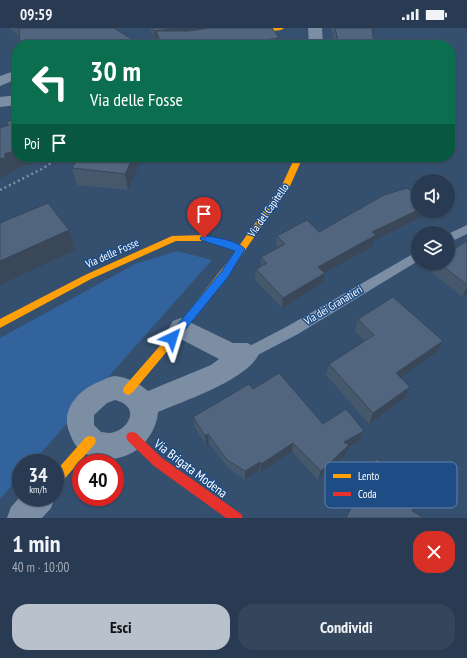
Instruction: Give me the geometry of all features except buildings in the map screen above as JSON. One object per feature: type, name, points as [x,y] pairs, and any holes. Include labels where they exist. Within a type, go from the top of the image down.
[{"type":"street","points":[[235,34],[281,28]]},
{"type":"street","points":[[314,28],[315,40]]},
{"type":"street","points":[[0,81],[12,76]]},
{"type":"street","points":[[0,102],[12,101]]},
{"type":"street","name":"Via del Capitello","points":[[135,398],[181,328],[224,274],[240,249],[286,186],[297,162]]},
{"type":"street","name":"Via delle Fosse","points":[[0,324],[88,277],[175,238],[204,238],[240,249]]},
{"type":"street","points":[[181,328],[230,353],[247,354]]},
{"type":"street","name":"Via dei Granatieri","points":[[135,398],[220,373],[247,354]]},
{"type":"street","points":[[115,388],[135,398],[144,414],[143,422],[139,431],[132,437],[119,445],[103,446],[90,441],[82,432],[80,420],[84,408],[91,398],[102,391],[115,388]]},
{"type":"street","name":"Via Brigata Modena","points":[[132,437],[158,462],[237,518]]},
{"type":"street","points":[[64,470],[90,441]]},
{"type":"street","points":[[22,518],[32,506]]},
{"type":"lane","points":[[455,235],[467,229]]},
{"type":"lane","name":"Via dei Granatieri","points":[[247,354],[293,330],[411,259]]},
{"type":"path","points":[[0,190],[52,162]]},
{"type":"shaded area","points":[[177,251],[212,260],[40,454],[12,454],[12,485],[0,499],[0,338],[135,264]]},
{"type":"traffic: slow","points":[[244,33],[281,28]]},
{"type":"traffic: slow","points":[[128,390],[181,328],[224,274],[286,186],[297,162]]},
{"type":"traffic: slow","points":[[0,324],[88,277],[175,238],[204,238],[240,249]]},
{"type":"traffic: slow","points":[[64,471],[90,441]]},
{"type":"traffic: jam","points":[[132,437],[158,462],[237,518]]},
{"type":"route","points":[[172,338],[224,274],[240,249],[204,238]]}]
